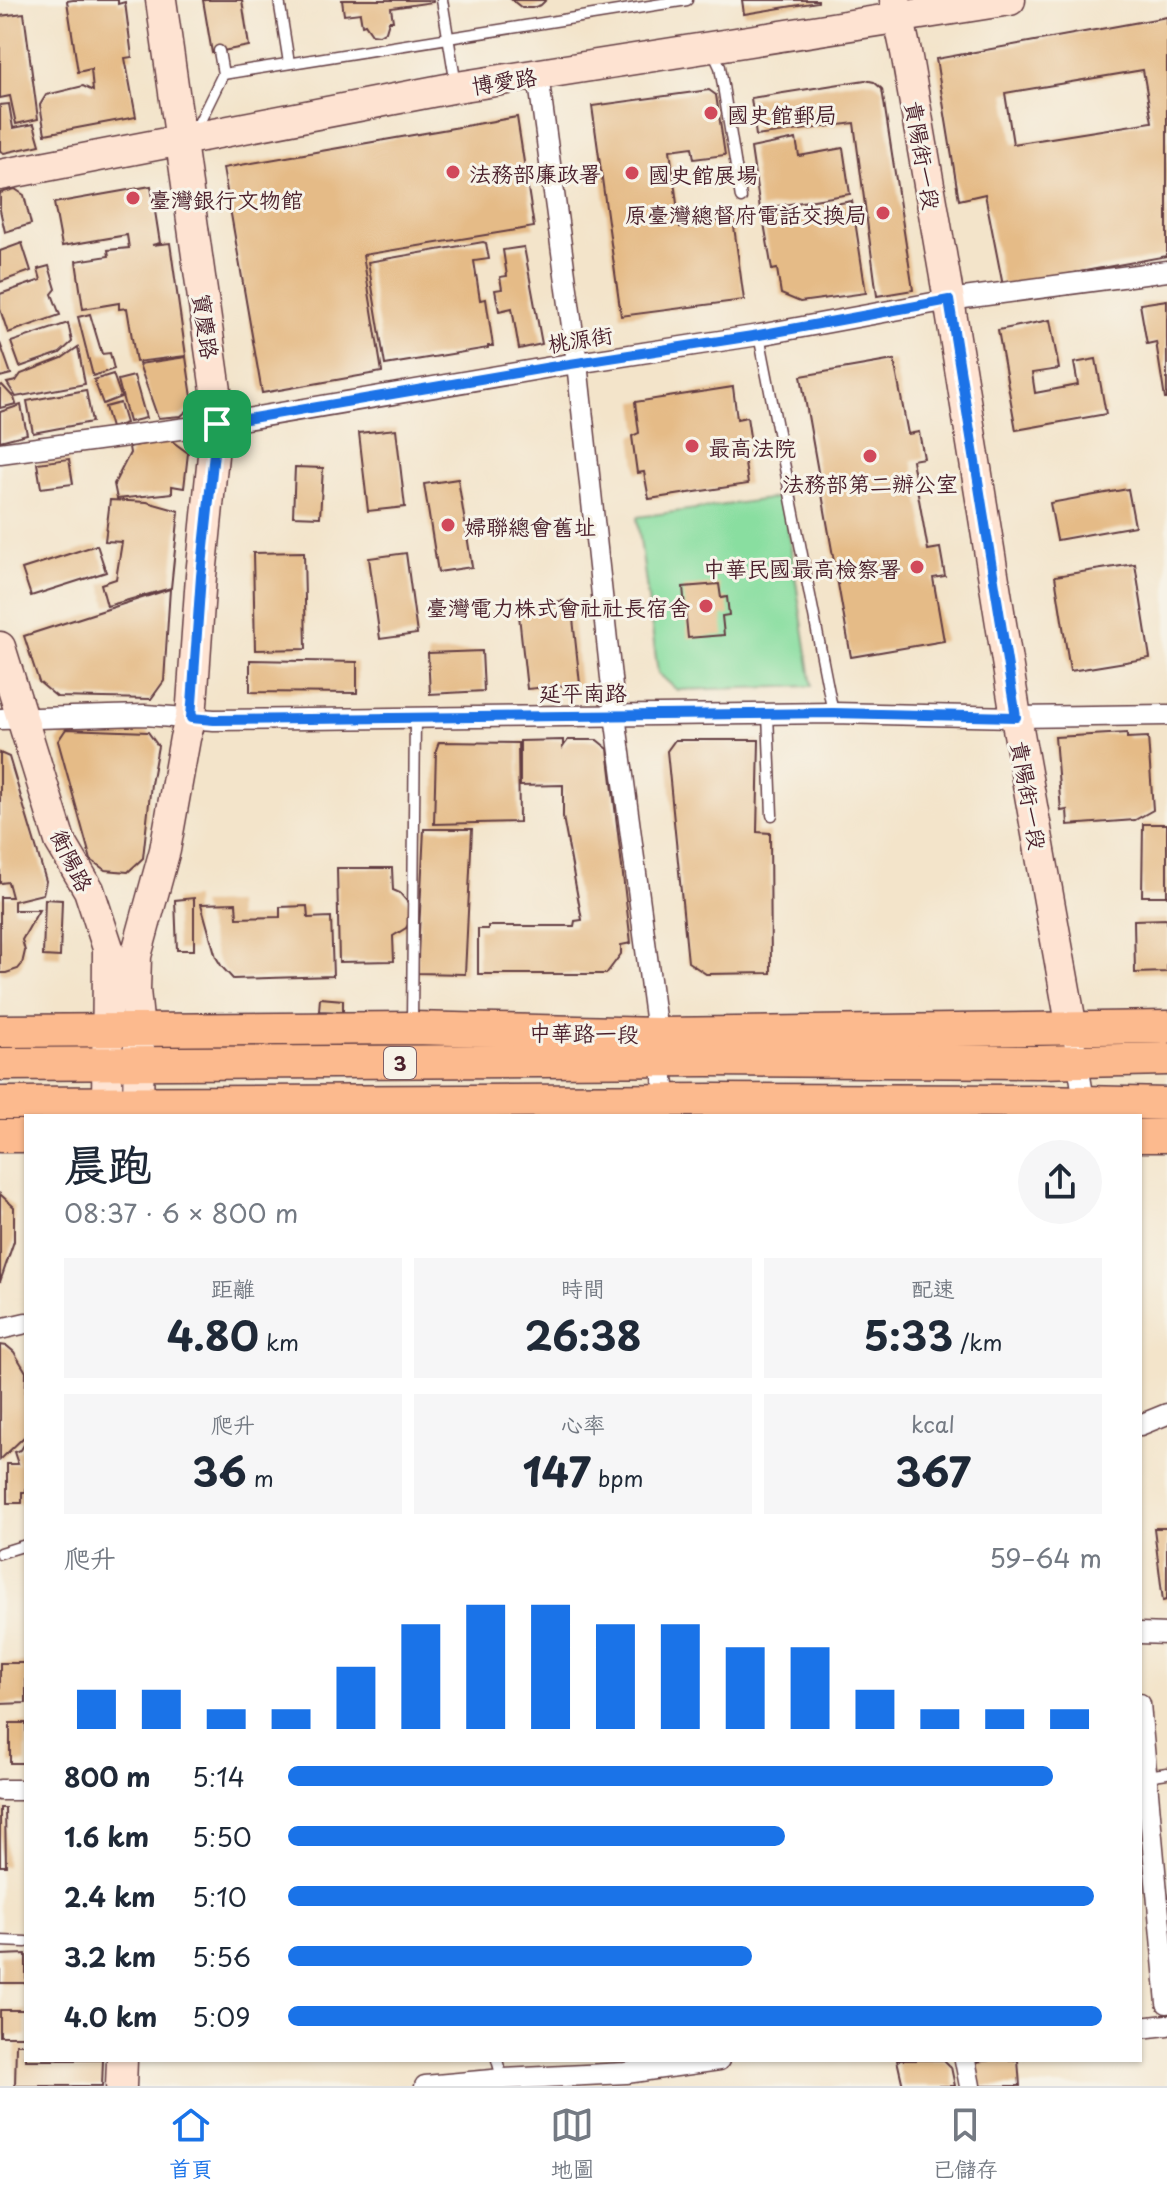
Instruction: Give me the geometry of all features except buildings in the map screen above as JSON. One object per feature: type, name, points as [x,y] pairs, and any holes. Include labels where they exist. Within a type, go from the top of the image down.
[{"type":"main road","name":"中華路一段","points":[[0,1064],[659,1048],[1167,1027]]},
{"type":"main road","name":"中華路一段","points":[[0,1031],[412,1028],[659,1048],[707,1060],[1038,1062],[1167,1059]]},
{"type":"main road","name":"3","points":[[0,1103],[122,1109],[667,1108],[1042,1101],[1085,1110],[1167,1104]]},
{"type":"main road","points":[[0,1136],[24,1136]]},
{"type":"main road","points":[[1142,1136],[1167,1136]]},
{"type":"street","name":"寶慶路","points":[[122,1109],[138,1063],[136,956],[165,850],[191,718],[218,405],[161,0]]},
{"type":"street","name":"博愛路","points":[[0,175],[457,87],[711,48],[896,10],[1010,0]]},
{"type":"street","name":"貴陽街一段","points":[[896,10],[949,300],[1016,717],[1085,1110]]},
{"type":"street","points":[[538,75],[577,363],[615,715],[667,1108]]},
{"type":"street","name":"桃源街","points":[[0,453],[217,424],[759,335],[949,300],[1167,271]]},
{"type":"street","name":"衡陽路","points":[[0,647],[11,719],[60,841],[89,890],[108,948],[106,1063],[122,1109]]},
{"type":"street","name":"延平南路","points":[[11,719],[145,715],[214,720],[833,713],[1016,717],[1167,715]]},
{"type":"street","points":[[0,1329],[24,1323]]},
{"type":"street","points":[[1142,1424],[1167,1414]]},
{"type":"street","points":[[1142,1633],[1167,1634]]},
{"type":"street","points":[[1142,1712],[1157,1775],[1167,2003]]},
{"type":"street","points":[[0,1790],[24,1790]]},
{"type":"street","points":[[1142,2028],[1167,2025]]},
{"type":"street","points":[[121,2086],[122,2062]]},
{"type":"street","points":[[425,2086],[501,2075],[626,2073],[705,2062]]},
{"type":"street","points":[[965,2062],[970,2086]]},
{"type":"lane","points":[[279,0],[289,63]]},
{"type":"lane","points":[[442,0],[457,87]]},
{"type":"lane","points":[[223,74],[687,0]]},
{"type":"lane","points":[[711,48],[720,67],[741,198]]},
{"type":"lane","points":[[182,140],[199,123],[223,74],[219,51]]},
{"type":"lane","points":[[759,335],[833,713]]},
{"type":"lane","points":[[768,714],[772,815]]},
{"type":"lane","points":[[412,1028],[415,717]]},
{"type":"lane","points":[[0,1553],[24,1546]]},
{"type":"lane","points":[[0,1941],[24,1942]]},
{"type":"green space","points":[[783,497],[812,686],[677,690],[658,673],[637,517]]},
{"type":"place","name":"國史館郵局","points":[[711,113]]},
{"type":"place","name":"法務部廉政署","points":[[453,172]]},
{"type":"place","name":"國史館展場","points":[[632,173]]},
{"type":"place","name":"臺灣銀行文物館","points":[[133,198]]},
{"type":"place","name":"原臺灣總督府電話交換局","points":[[883,213]]},
{"type":"place","name":"最高法院","points":[[692,446]]},
{"type":"place","name":"法務部第二辦公室","points":[[870,456]]},
{"type":"place","name":"婦聯總會舊址","points":[[448,525]]},
{"type":"place","name":"中華民國最高檢察署","points":[[917,567]]},
{"type":"place","name":"臺灣電力株式會社社長宿舍","points":[[706,606]]},
{"type":"route","points":[[949,300],[1016,717],[833,713],[191,718],[201,576],[217,424],[759,335],[949,300]]}]
